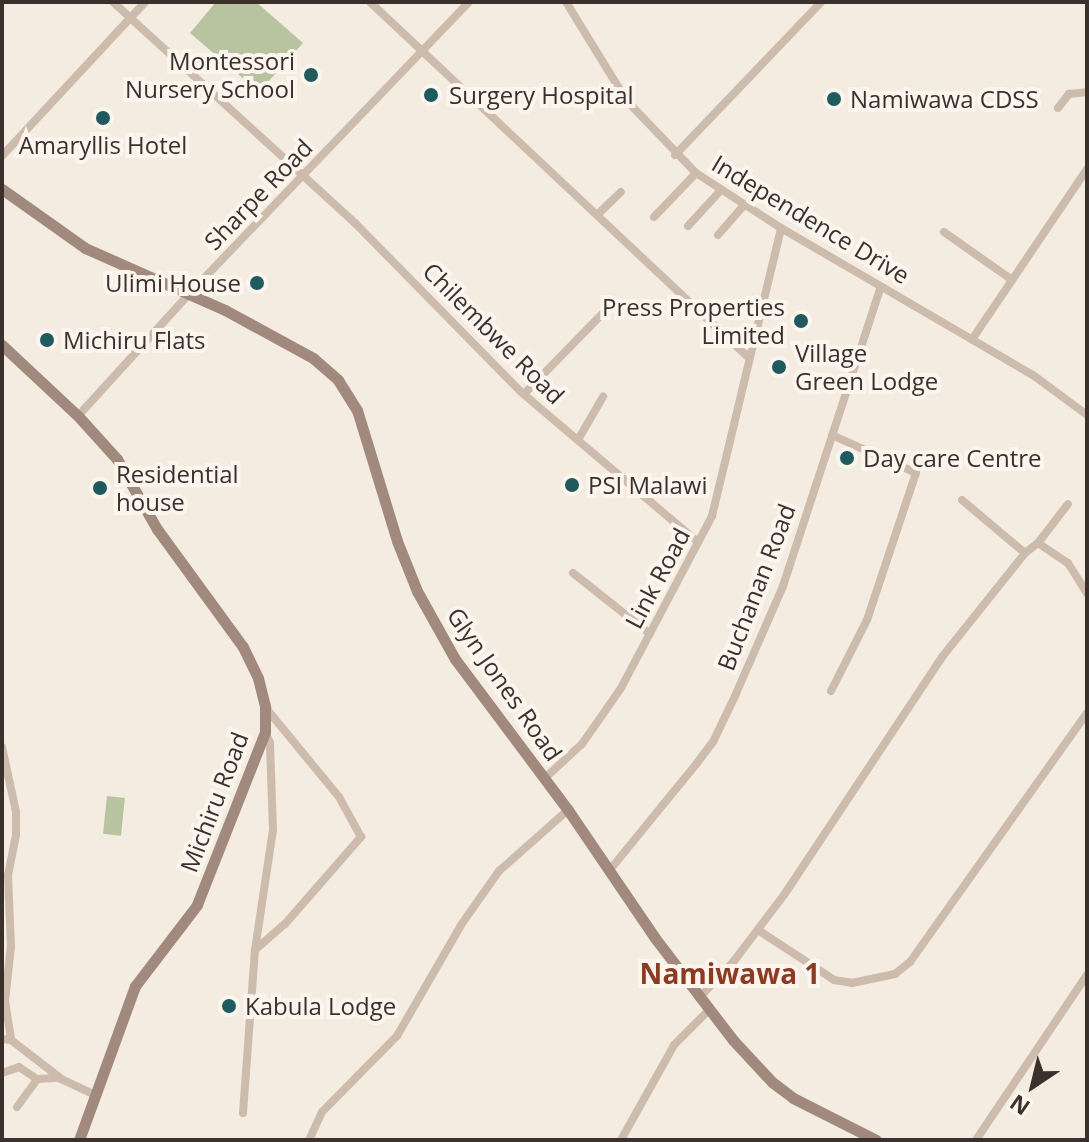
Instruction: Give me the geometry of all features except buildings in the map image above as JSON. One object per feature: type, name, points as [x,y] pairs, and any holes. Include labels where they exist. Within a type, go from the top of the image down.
[{"type":"street","name":"Chilembwe Road","points":[[113,2],[355,223],[524,394],[698,542]]},
{"type":"street","points":[[2,156],[145,2]]},
{"type":"street","points":[[370,2],[749,358]]},
{"type":"street","name":"Sharpe Road","points":[[78,416],[188,295],[469,2]]},
{"type":"street","name":"Independence Drive","points":[[566,2],[627,101],[675,155],[696,173],[781,228],[1033,375],[1087,415]]},
{"type":"street","points":[[675,155],[821,2]]},
{"type":"street","points":[[1058,108],[1069,94],[1087,92]]},
{"type":"street","points":[[973,338],[1087,169]]},
{"type":"street","points":[[654,217],[696,173]]},
{"type":"street","name":"Glyn Jones Road","points":[[2,189],[85,248],[225,310],[313,358],[346,388],[363,425],[397,541],[423,605],[455,659],[545,778],[708,1011],[772,1082],[793,1098],[876,1140]]},
{"type":"street","points":[[688,226],[721,190]]},
{"type":"street","points":[[597,215],[621,192]]},
{"type":"street","points":[[718,235],[744,205]]},
{"type":"street","name":"Link Road","points":[[545,778],[582,744],[600,720],[650,634],[712,516],[781,228]]},
{"type":"street","points":[[944,232],[1012,280]]},
{"type":"street","name":"Buchanan Road","points":[[609,871],[713,742],[783,586],[881,287]]},
{"type":"street","points":[[524,394],[603,313]]},
{"type":"street","name":"Michiru Road","points":[[2,345],[78,416],[120,464],[157,529],[243,647],[258,678],[265,707],[265,732],[197,905],[135,986],[93,1094],[79,1140]]},
{"type":"street","points":[[579,438],[603,397]]},
{"type":"street","points":[[831,691],[867,620],[916,473],[832,435]]},
{"type":"street","points":[[962,500],[1025,553]]},
{"type":"street","points":[[699,998],[758,930],[942,657],[1068,504]]},
{"type":"street","points":[[1038,543],[1068,563],[1087,593]]},
{"type":"street","points":[[573,573],[650,634]]},
{"type":"street","points":[[255,950],[296,913],[361,837],[339,797],[265,707]]},
{"type":"street","points":[[758,930],[834,980],[852,983],[895,974],[910,962],[1087,713]]},
{"type":"street","points":[[243,1113],[255,950],[273,830],[270,743],[265,732]]},
{"type":"street","points":[[2,747],[16,812],[16,835],[8,875],[11,946],[5,1001],[6,1040],[59,1078],[93,1094]]},
{"type":"street","points":[[309,1140],[322,1112],[397,1036],[461,925],[499,871],[568,810]]},
{"type":"street","points":[[981,1138],[1087,975]]},
{"type":"street","points":[[621,1140],[674,1045],[708,1011]]},
{"type":"street","points":[[2,1073],[19,1067],[37,1079],[59,1078]]},
{"type":"street","points":[[17,1107],[37,1079]]},
{"type":"green space","points":[[216,2],[256,2],[303,43],[259,92],[190,33]]},
{"type":"green space","points":[[107,796],[125,798],[121,836],[103,834]]},
{"type":"place","name":"Montessori Nursery School","points":[[311,75]]},
{"type":"place","name":"Surgery Hospital","points":[[431,95]]},
{"type":"place","name":"Namiwawa CDSS","points":[[834,99]]},
{"type":"place","name":"Amaryllis Hotel","points":[[103,118]]},
{"type":"place","name":"Ulimi House","points":[[257,283]]},
{"type":"place","name":"Press Properties Limited","points":[[801,321]]},
{"type":"place","name":"Michiru Flats","points":[[47,340]]},
{"type":"place","name":"Village Green Lodge","points":[[779,367]]},
{"type":"place","name":"Day care Centre","points":[[847,458]]},
{"type":"place","name":"PSI Malawi","points":[[572,485]]},
{"type":"place","name":"Residential house","points":[[100,488]]},
{"type":"place","name":"Kabula Lodge","points":[[229,1006]]},
{"type":"district","name":"Namiwawa 1","points":[[730,973]]}]
